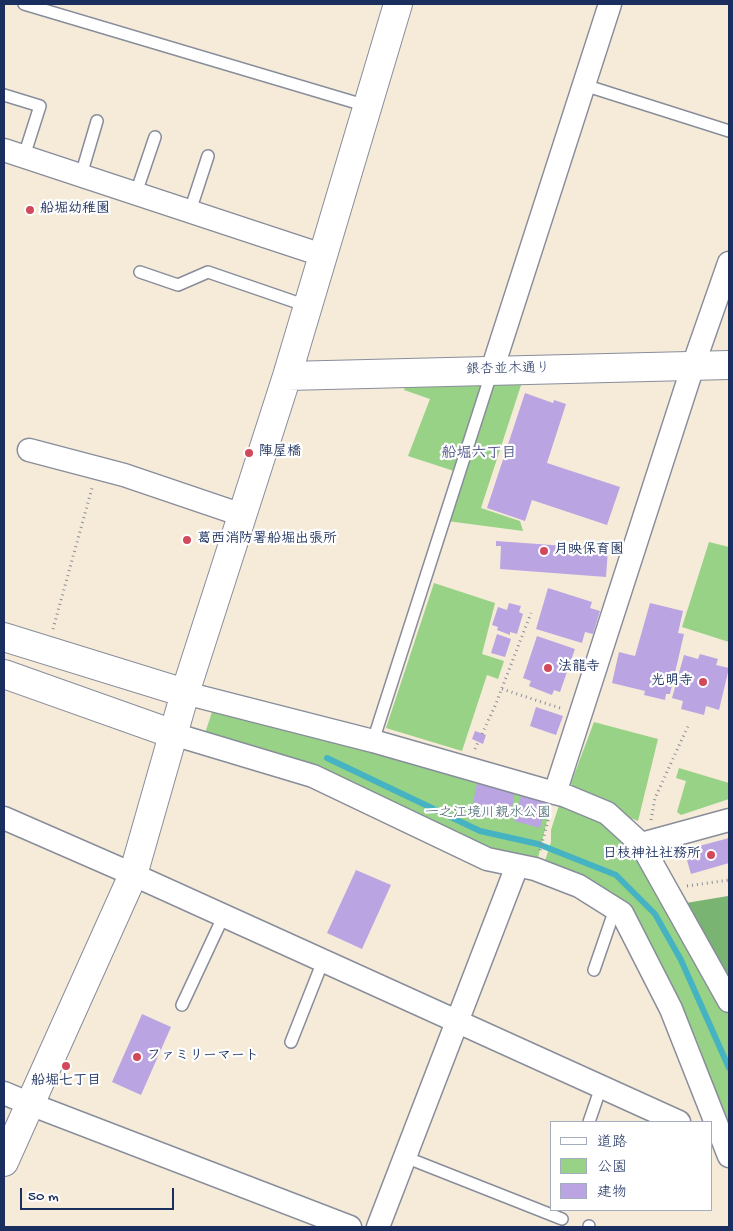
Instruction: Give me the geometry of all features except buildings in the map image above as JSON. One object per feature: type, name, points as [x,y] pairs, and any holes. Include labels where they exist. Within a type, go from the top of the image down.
[{"type":"street","points":[[4,1162],[133,874],[185,693],[287,376],[398,4]]},
{"type":"street","points":[[492,370],[610,4]]},
{"type":"street","points":[[14,153],[322,255]]},
{"type":"street","points":[[555,793],[692,366],[729,263]]},
{"type":"street","name":"銀杏並木通り","points":[[287,376],[729,365]]},
{"type":"street","points":[[29,450],[124,475],[242,515]]},
{"type":"street","points":[[4,637],[185,693],[373,741],[555,793],[607,813],[644,843],[667,890],[729,1002]]},
{"type":"street","points":[[4,674],[173,734],[313,776],[486,859],[526,868],[579,886],[622,913],[672,1009],[712,1121]]},
{"type":"street","points":[[4,818],[133,874],[677,1121]]},
{"type":"street","points":[[644,843],[729,820]]},
{"type":"street","points":[[378,1227],[458,1021],[526,868]]},
{"type":"street","points":[[4,1093],[350,1227]]},
{"type":"street","points":[[713,1123],[721,1145]]},
{"type":"lane","points":[[24,4],[367,106]]},
{"type":"lane","points":[[584,86],[729,131]]},
{"type":"lane","points":[[4,95],[40,106],[14,153]]},
{"type":"lane","points":[[81,175],[97,121]]},
{"type":"lane","points":[[136,193],[155,137]]},
{"type":"lane","points":[[190,211],[208,156]]},
{"type":"lane","points":[[140,272],[178,285],[208,272],[307,306]]},
{"type":"lane","points":[[373,741],[492,370]]},
{"type":"lane","points":[[594,970],[615,909]]},
{"type":"lane","points":[[182,1005],[224,916]]},
{"type":"lane","points":[[291,1042],[323,961]]},
{"type":"lane","points":[[589,1121],[601,1087]]},
{"type":"lane","points":[[405,1157],[562,1219]]},
{"type":"path","points":[[52,634],[98,468]]},
{"type":"path","points":[[482,734],[502,689],[531,613]]},
{"type":"path","points":[[502,689],[562,709]]},
{"type":"path","points":[[644,843],[655,798],[688,726]]},
{"type":"path","points":[[526,868],[555,793]]},
{"type":"path","points":[[667,890],[729,880]]},
{"type":"green space","points":[[475,375],[483,386],[454,471],[408,456],[430,399],[404,390],[409,378]]},
{"type":"green space","points":[[495,375],[524,376],[481,508],[520,521],[523,531],[447,521]]},
{"type":"green space","points":[[709,542],[729,547],[729,642],[682,627]]},
{"type":"green space","points":[[434,583],[495,603],[482,654],[504,661],[498,679],[487,675],[462,751],[386,728]]},
{"type":"green space","name":"一之江境川親水公園","points":[[214,706],[552,800],[537,862],[476,845],[295,761],[254,746],[205,733]]},
{"type":"green space","points":[[594,722],[658,739],[638,821],[574,789],[571,783]]},
{"type":"green space","points":[[679,768],[729,783],[729,799],[681,815],[677,812],[686,781],[676,778]]},
{"type":"green space","name":"一之江境川親水公園","points":[[560,802],[599,818],[631,848],[719,994],[729,1017],[729,1128],[697,1041],[667,977],[629,908],[614,894],[591,881],[544,864],[551,842],[551,830]]},
{"type":"green space","points":[[728,896],[729,898],[729,992],[680,904]]},
{"type":"waterway","points":[[327,758],[480,831],[538,844],[616,875],[655,914],[681,960],[729,1068]]},
{"type":"place","name":"船堀幼稚園","points":[[30,210]]},
{"type":"place","name":"陣屋橋","points":[[249,453]]},
{"type":"place","name":"葛西消防署船堀出張所","points":[[187,540]]},
{"type":"place","name":"月映保育園","points":[[544,551]]},
{"type":"place","name":"法龍寺","points":[[548,668]]},
{"type":"place","name":"光明寺","points":[[703,682]]},
{"type":"place","name":"日枝神社社務所","points":[[711,855]]},
{"type":"place","name":"ファミリーマート","points":[[137,1057]]},
{"type":"place","name":"船堀七丁目","points":[[66,1066]]},
{"type":"district","name":"船堀六丁目","points":[[479,455]]}]
